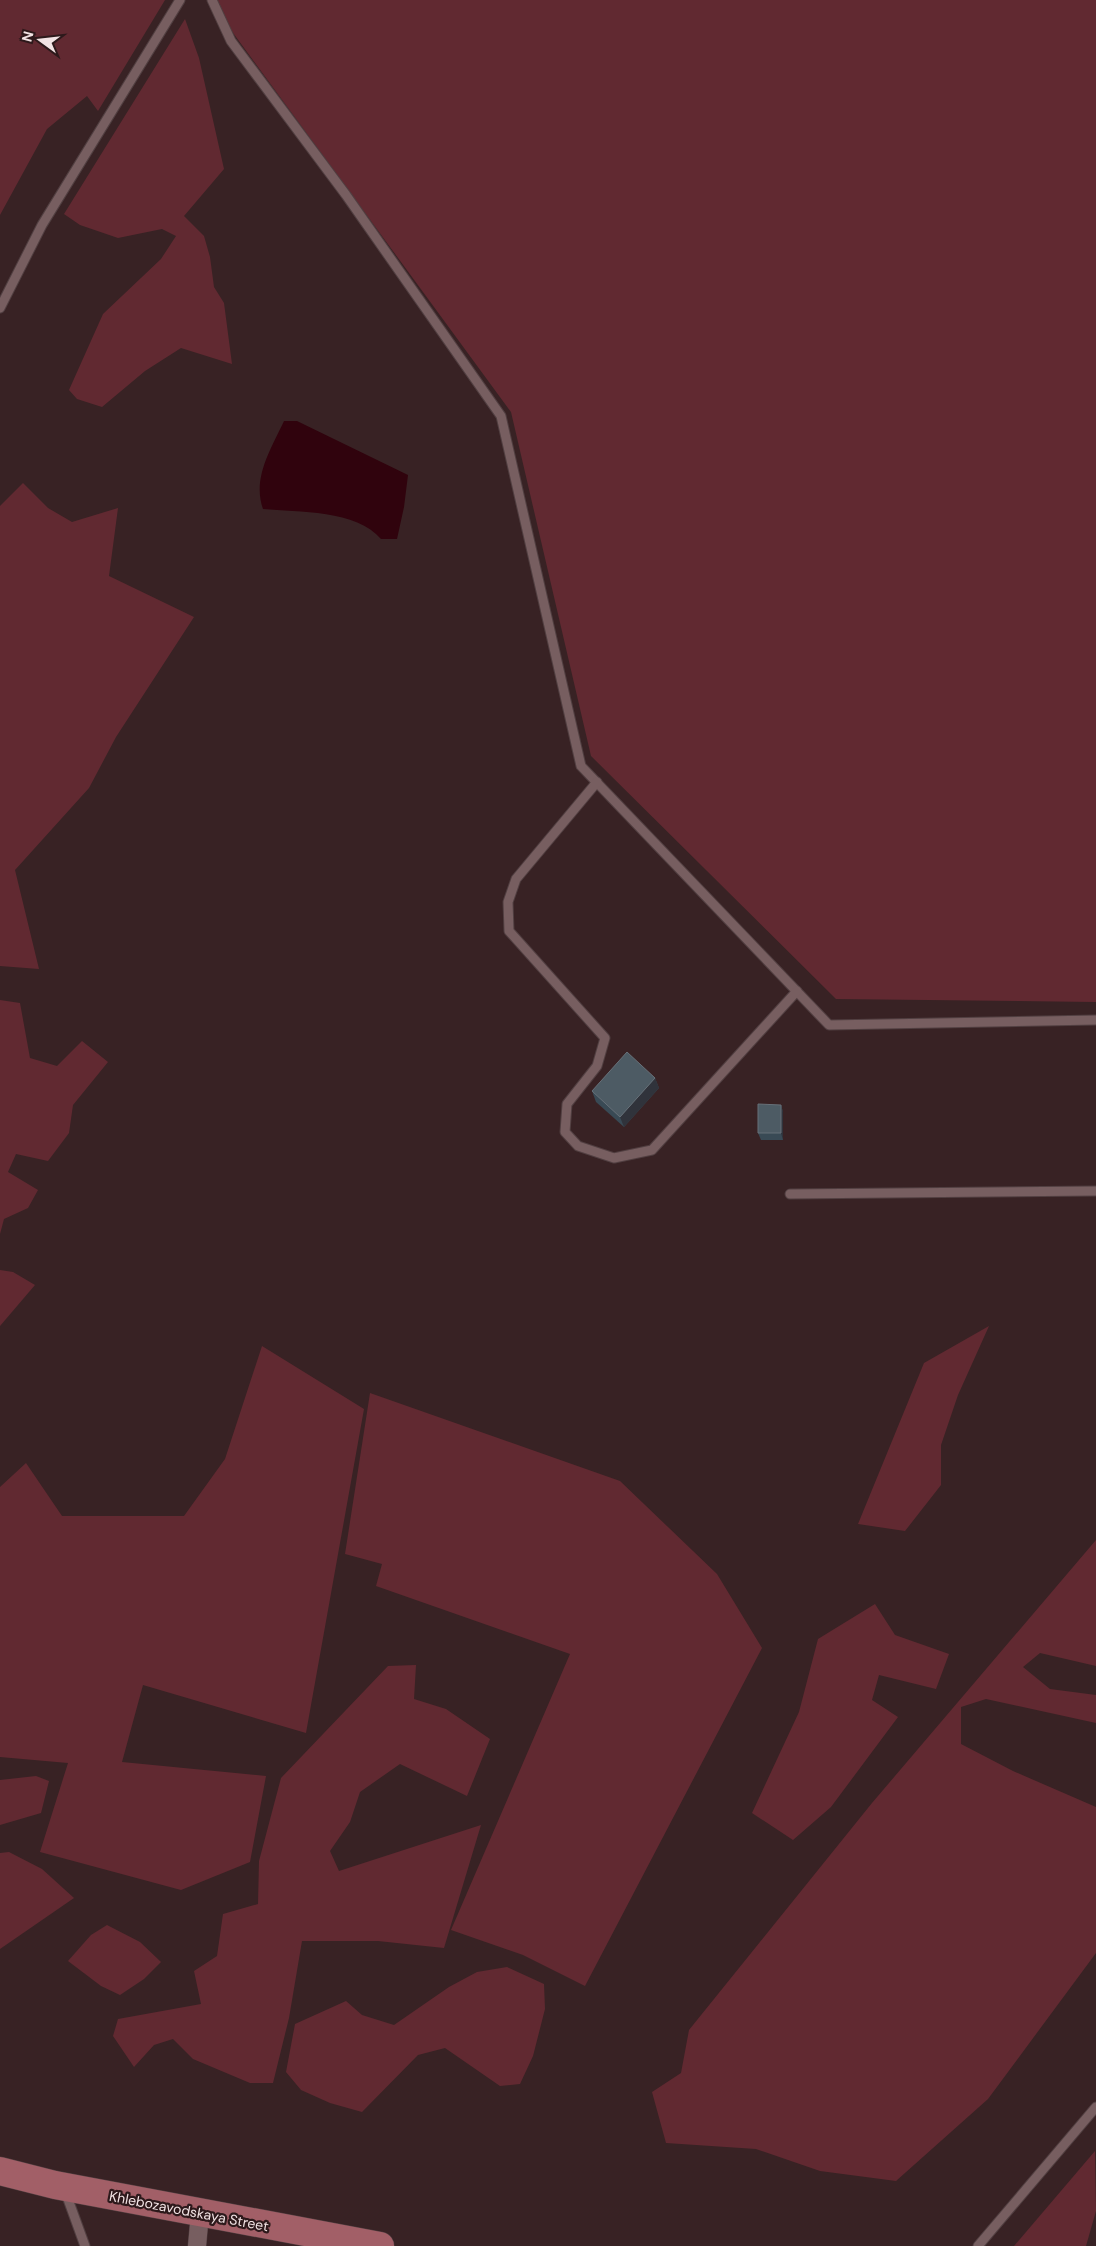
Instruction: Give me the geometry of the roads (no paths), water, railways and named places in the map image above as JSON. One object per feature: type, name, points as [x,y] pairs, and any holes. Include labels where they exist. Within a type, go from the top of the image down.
[{"type":"main road","name":"Khlebozavodskaya Street","points":[[0,2171],[63,2186],[380,2246]]},
{"type":"street","points":[[197,2246],[200,2213]]},
{"type":"lane","points":[[0,308],[42,225],[180,0]]},
{"type":"lane","points":[[212,0],[231,41],[346,195],[501,416],[582,766],[829,1025],[1096,1020]]},
{"type":"lane","points":[[597,782],[516,879],[508,902],[509,931],[605,1038],[597,1066],[568,1104],[565,1132],[578,1146],[614,1158],[652,1150],[797,991]]},
{"type":"lane","points":[[790,1194],[1096,1191]]},
{"type":"lane","points":[[978,2246],[1096,2107]]},
{"type":"lane","points":[[63,2186],[85,2246]]}]
